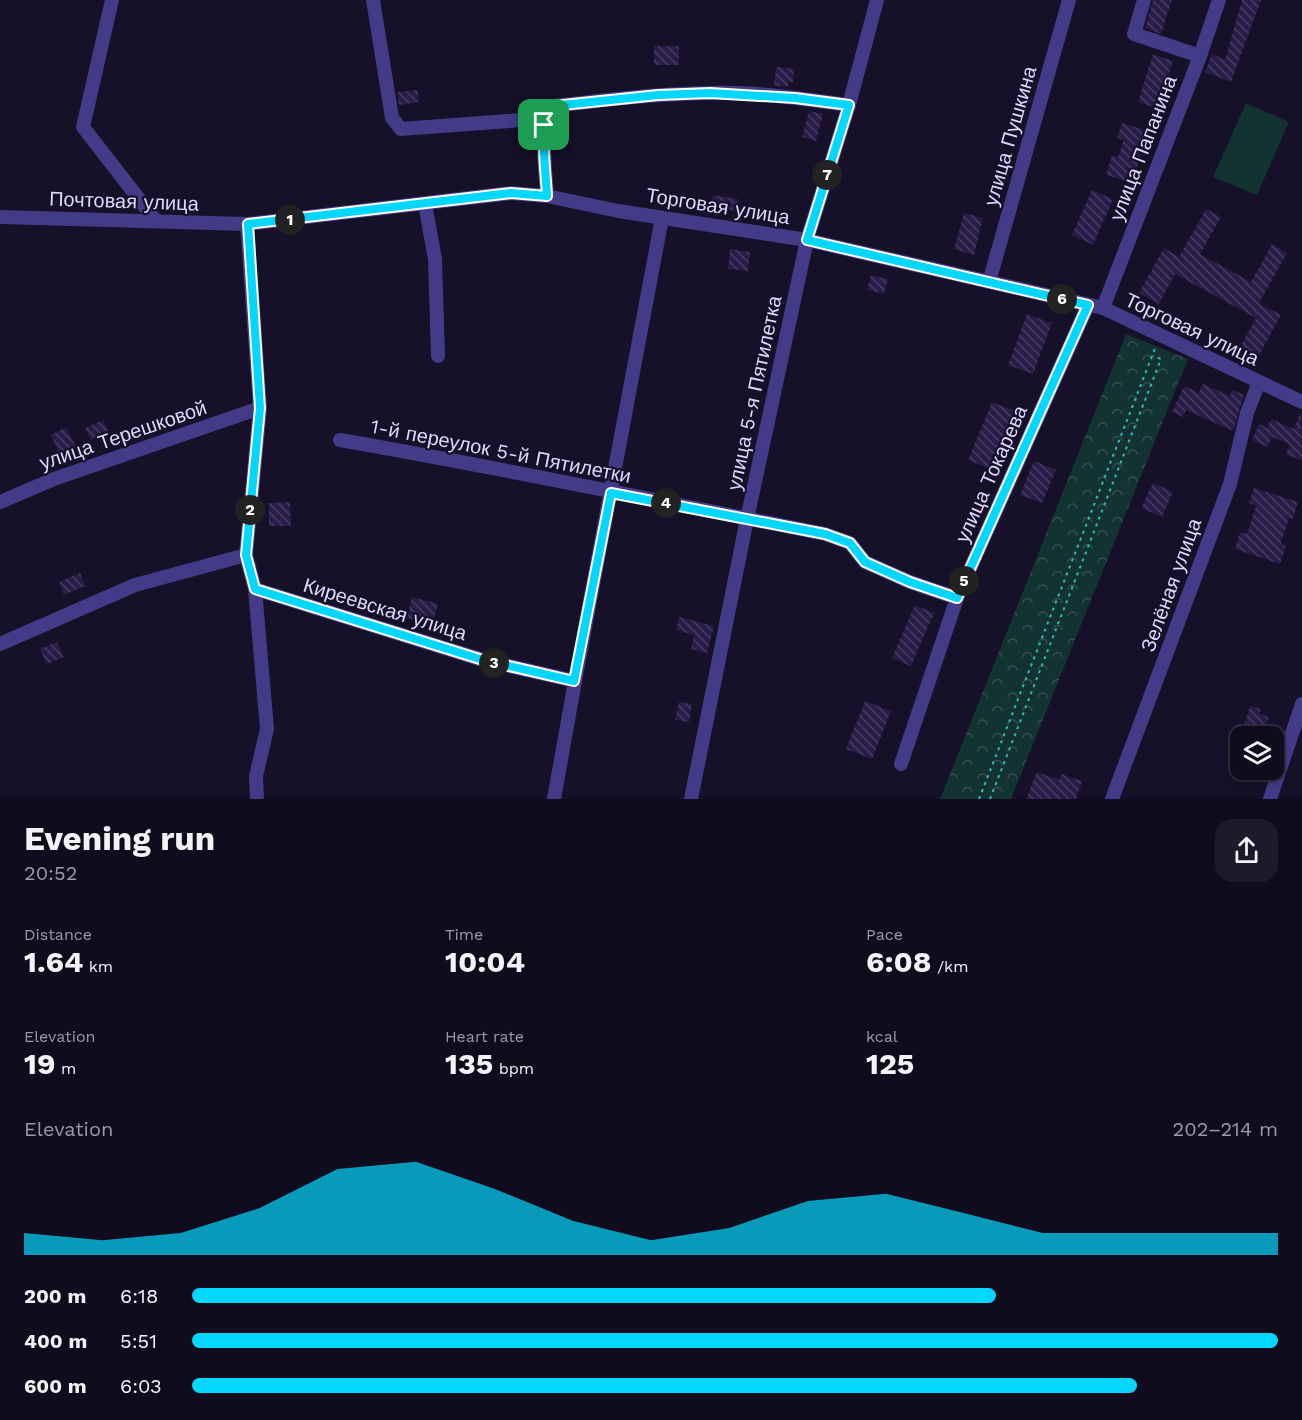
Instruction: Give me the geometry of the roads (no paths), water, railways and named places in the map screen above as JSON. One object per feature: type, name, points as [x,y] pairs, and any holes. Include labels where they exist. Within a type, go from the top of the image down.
[{"type":"street","points":[[112,0],[83,127],[156,221]]},
{"type":"street","points":[[373,0],[392,118],[400,129],[522,120],[544,125]]},
{"type":"street","name":"улица 5-я Пятилетка","points":[[691,799],[747,519],[807,240],[849,105],[877,0]]},
{"type":"street","name":"улица Пушкина","points":[[988,282],[1069,0]]},
{"type":"street","points":[[1144,0],[1134,34],[1200,56]]},
{"type":"street","name":"улица Папанина","points":[[1103,308],[1200,56],[1219,0]]},
{"type":"street","points":[[547,196],[544,125],[553,106],[658,95],[710,93],[795,98],[849,105]]},
{"type":"street","name":"Торговая улица","points":[[248,224],[511,193],[547,196],[662,218],[807,240],[1103,308],[1302,402]]},
{"type":"street","points":[[425,204],[435,259],[438,356]]},
{"type":"street","name":"Почтовая улица","points":[[0,216],[248,224]]},
{"type":"street","points":[[554,799],[574,681],[662,218]]},
{"type":"street","points":[[248,224],[260,408],[246,555],[255,589],[267,729],[256,776],[257,799]]},
{"type":"street","name":"улица Токарева","points":[[901,764],[957,598],[1088,305]]},
{"type":"street","name":"Зелёная улица","points":[[1112,799],[1230,484],[1247,413],[1259,382]]},
{"type":"street","name":"улица Терешковой","points":[[0,502],[54,478],[260,408]]},
{"type":"street","name":"1-й переулок 5-й Пятилетки","points":[[340,440],[477,464],[611,493],[825,534],[850,543],[865,562],[910,582],[957,598]]},
{"type":"street","points":[[0,644],[135,585],[246,555]]},
{"type":"street","name":"Киреевская улица","points":[[255,589],[483,660],[574,681]]},
{"type":"street","points":[[1270,799],[1302,704]]}]
